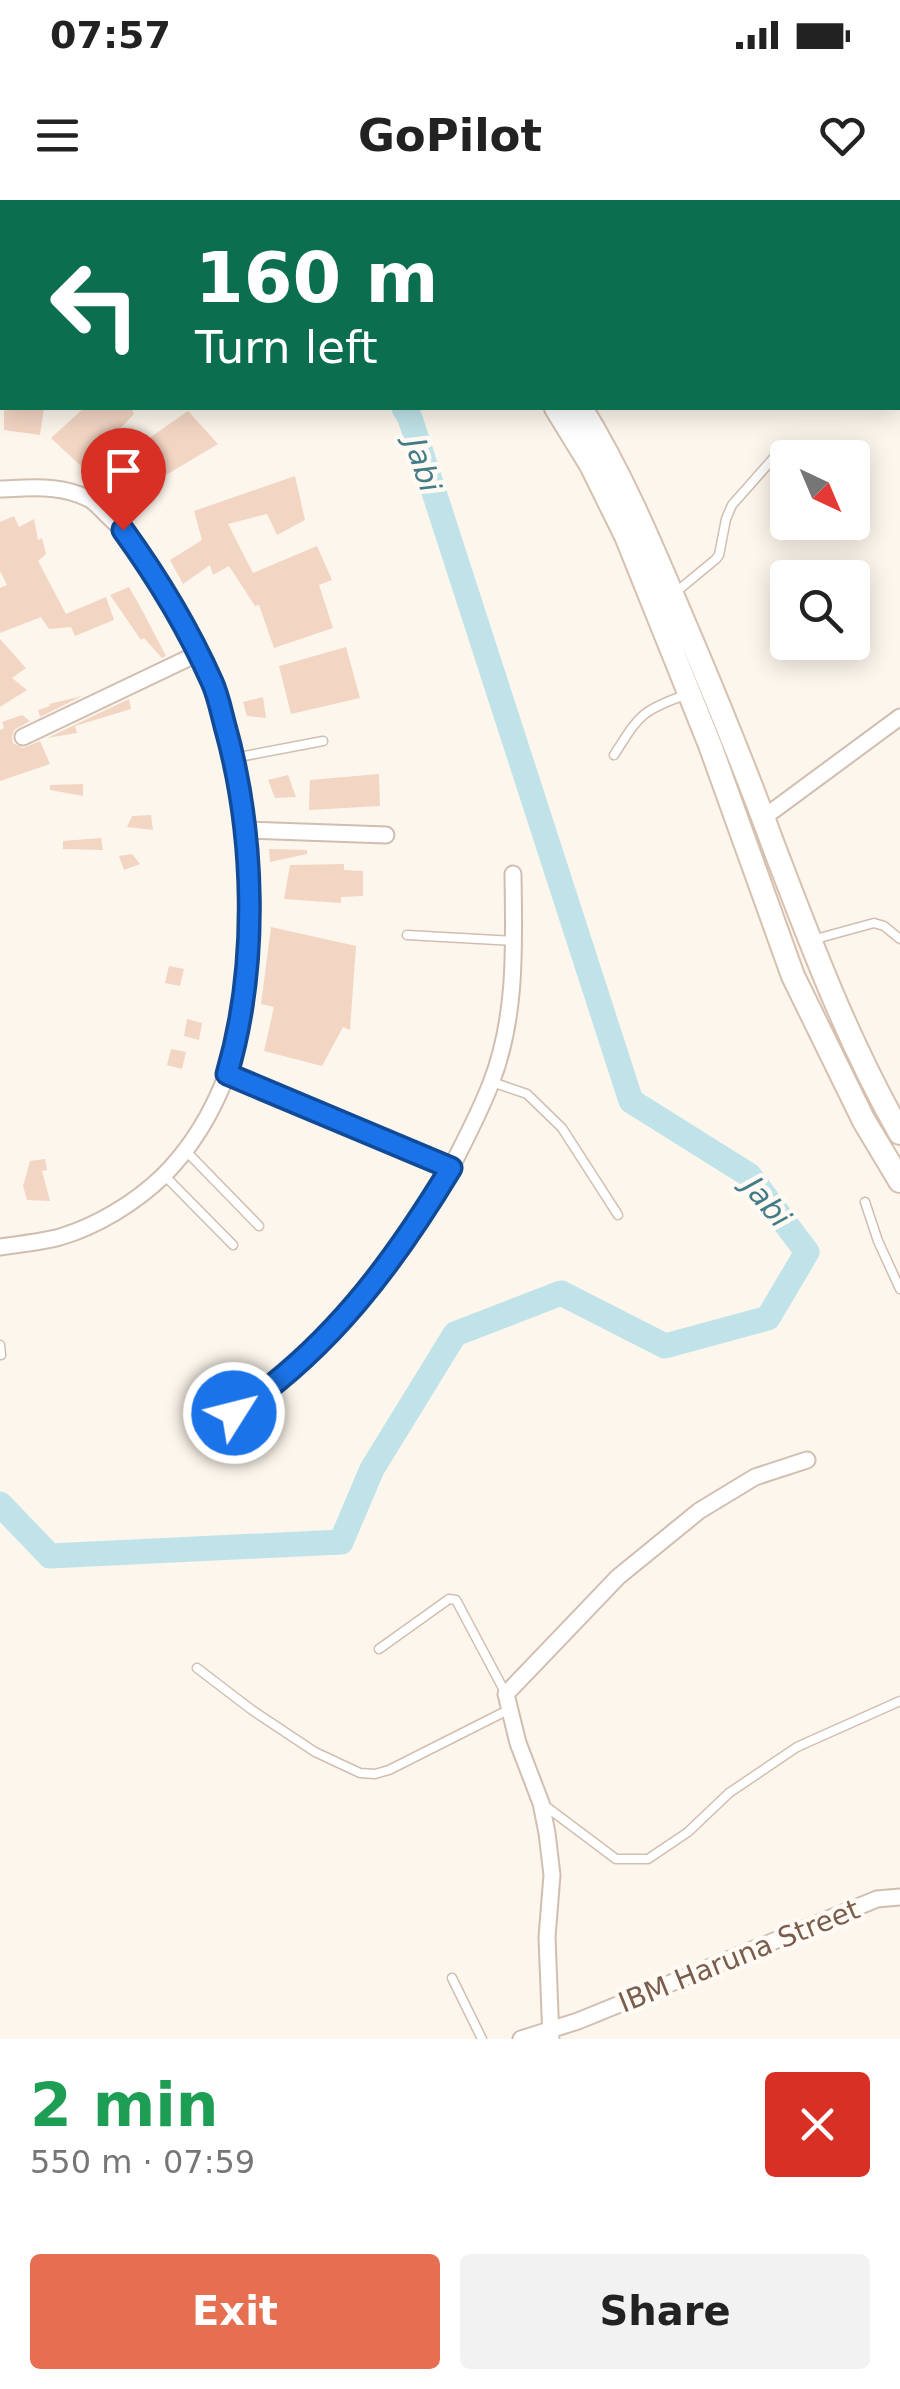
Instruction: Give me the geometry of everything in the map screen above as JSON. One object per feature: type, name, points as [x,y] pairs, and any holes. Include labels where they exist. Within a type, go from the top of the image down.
[{"type":"main road","points":[[557,410],[591,464],[626,536],[689,693],[793,976],[864,1121],[900,1181]]},
{"type":"main road","points":[[581,410],[611,457],[644,526],[734,738],[820,969],[900,1133]]},
{"type":"street","points":[[0,489],[54,487],[90,500],[123,530],[157,578],[213,684],[234,758],[247,830],[248,932],[237,1039],[227,1074],[186,1150],[142,1194],[104,1218],[60,1237],[0,1248]]},
{"type":"street","points":[[23,737],[197,654]]},
{"type":"street","points":[[763,818],[900,717]]},
{"type":"street","points":[[247,830],[386,834]]},
{"type":"street","points":[[211,1429],[257,1398],[312,1351],[362,1299],[451,1168],[492,1082],[506,1024],[514,941],[513,874]]},
{"type":"street","points":[[227,1074],[451,1168]]},
{"type":"street","points":[[550,2035],[547,1937],[552,1874],[541,1802],[518,1744],[508,1702],[618,1578],[699,1511],[755,1477],[807,1460]]},
{"type":"street","name":"IBM Haruna Street","points":[[521,2039],[550,2035],[878,1898],[900,1897]]},
{"type":"lane","points":[[672,595],[716,560],[728,512],[770,462]]},
{"type":"lane","points":[[614,755],[646,711],[689,693]]},
{"type":"lane","points":[[234,758],[323,741]]},
{"type":"lane","points":[[810,941],[874,923],[900,939]]},
{"type":"lane","points":[[407,934],[514,941]]},
{"type":"lane","points":[[492,1082],[527,1094],[562,1128],[618,1215]]},
{"type":"lane","points":[[186,1150],[259,1226]]},
{"type":"lane","points":[[164,1175],[233,1246]]},
{"type":"lane","points":[[865,1202],[900,1290]]},
{"type":"lane","points":[[0,1345],[1,1355]]},
{"type":"lane","points":[[198,1668],[314,1752],[360,1773],[389,1770],[508,1702],[456,1600],[449,1598],[379,1650]]},
{"type":"lane","points":[[541,1802],[616,1859],[648,1860],[688,1832],[729,1793],[796,1746],[900,1700]]},
{"type":"lane","points":[[452,1978],[482,2039]]},
{"type":"building","points":[[4,410],[44,410],[40,435],[4,430]]},
{"type":"building","points":[[82,410],[132,410],[134,414],[83,468],[51,438]]},
{"type":"building","points":[[188,411],[218,444],[151,484],[125,455]]},
{"type":"building","points":[[295,476],[305,520],[277,535],[267,514],[228,524],[253,573],[317,546],[332,580],[319,585],[333,628],[274,648],[259,605],[255,606],[229,566],[213,575],[210,565],[183,584],[170,560],[202,540],[194,511]]},
{"type":"building","points":[[120,480],[135,490],[126,504],[110,491]]},
{"type":"building","points":[[14,516],[19,527],[34,519],[38,540],[42,538],[46,554],[38,561],[66,614],[106,597],[114,620],[75,636],[71,627],[49,629],[41,617],[0,633],[0,588],[7,585],[0,571],[0,522]]},
{"type":"building","points":[[129,587],[166,656],[162,658],[144,638],[141,640],[110,595]]},
{"type":"building","points":[[0,639],[26,668],[12,678],[27,690],[0,707]]},
{"type":"building","points":[[346,647],[360,698],[291,714],[279,666]]},
{"type":"building","points":[[82,696],[40,717],[38,710],[49,704]]},
{"type":"building","points":[[263,697],[266,718],[247,716],[243,702]]},
{"type":"building","points":[[129,699],[131,709],[75,726],[77,733],[47,738]]},
{"type":"building","points":[[22,715],[30,721],[14,730],[13,743],[23,748],[40,741],[50,764],[0,781],[2,722]]},
{"type":"building","points":[[379,774],[380,806],[309,810],[310,780]]},
{"type":"building","points":[[288,775],[296,797],[275,798],[268,780]]},
{"type":"building","points":[[83,784],[83,796],[50,790],[50,785]]},
{"type":"building","points":[[151,815],[153,830],[127,827],[132,816]]},
{"type":"building","points":[[101,838],[103,850],[63,849],[63,841]]},
{"type":"building","points":[[269,849],[307,850],[307,854],[270,862]]},
{"type":"building","points":[[132,854],[140,864],[124,870],[119,856]]},
{"type":"building","points":[[344,864],[344,870],[363,871],[363,896],[341,897],[341,903],[284,899],[290,865]]},
{"type":"building","points":[[271,927],[356,946],[350,1030],[343,1027],[322,1066],[264,1051],[274,1007],[261,1004]]},
{"type":"building","points":[[169,966],[184,969],[180,986],[165,983]]},
{"type":"building","points":[[187,1019],[202,1023],[199,1040],[184,1036]]},
{"type":"building","points":[[171,1049],[186,1052],[182,1069],[167,1065]]},
{"type":"building","points":[[45,1159],[47,1170],[42,1171],[50,1201],[27,1200],[23,1186],[30,1161]]},
{"type":"waterway","name":"Jabi","points":[[0,1504],[50,1556],[341,1542],[372,1469],[455,1334],[561,1293],[665,1346],[768,1318],[807,1252],[749,1175],[631,1101],[405,410]]},
{"type":"route","points":[[123,530],[157,578],[213,684],[241,791],[247,830],[248,932],[237,1039],[227,1074],[451,1168],[362,1299],[312,1351],[234,1413]]}]
